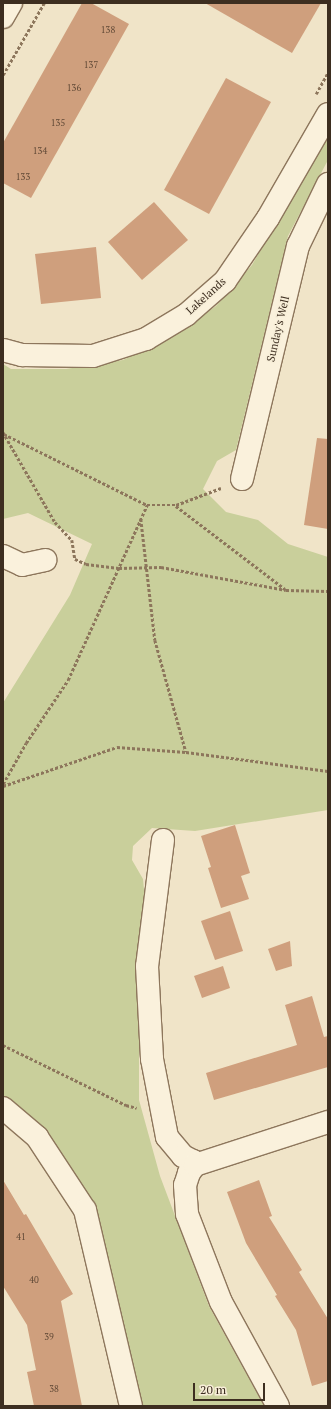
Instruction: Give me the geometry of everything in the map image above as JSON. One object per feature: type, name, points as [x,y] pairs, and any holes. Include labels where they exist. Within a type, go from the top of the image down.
[{"type":"street","name":"Lakelands","points":[[3,350],[22,355],[93,356],[146,339],[186,315],[225,281],[268,218],[320,107]]},
{"type":"street","name":"Sunday's Well","points":[[242,479],[298,246],[328,184]]},
{"type":"street","points":[[3,556],[22,565],[45,560]]},
{"type":"street","points":[[163,840],[148,966],[152,1059],[168,1138],[183,1156],[193,1161],[196,1165]]},
{"type":"street","points":[[3,1108],[37,1137],[86,1210],[131,1406]]},
{"type":"street","points":[[278,1406],[221,1302],[188,1214],[185,1185],[189,1173],[196,1165],[328,1122]]},
{"type":"path","points":[[3,75],[44,3]]},
{"type":"path","points":[[320,107],[328,72]]},
{"type":"path","points":[[3,433],[147,505],[176,505],[242,479]]},
{"type":"path","points":[[3,433],[56,522],[72,540],[75,559],[86,564],[119,568],[161,567],[286,590],[328,591]]},
{"type":"path","points":[[3,785],[26,742],[68,680],[147,505]]},
{"type":"path","points":[[176,505],[286,590]]},
{"type":"path","points":[[141,519],[155,640],[186,752]]},
{"type":"path","points":[[3,785],[117,747],[186,752],[328,771]]},
{"type":"path","points":[[3,1045],[126,1105],[163,1115]]},
{"type":"green space","points":[[328,130],[328,160],[288,236],[236,450],[217,461],[203,489],[226,512],[258,520],[288,544],[328,557],[328,810],[195,831],[152,828],[133,846],[132,860],[143,879],[145,901],[139,958],[139,1100],[160,1176],[209,1306],[264,1406],[142,1406],[94,1205],[3,1106],[3,703],[70,595],[92,544],[28,513],[3,519],[3,364],[11,369],[66,369],[123,360],[177,334],[216,306],[252,265]]},
{"type":"building","points":[[82,3],[91,3],[129,24],[31,198],[3,183],[3,143]]},
{"type":"building","points":[[205,3],[321,3],[292,53]]},
{"type":"building","points":[[226,78],[271,102],[209,214],[164,190]]},
{"type":"building","points":[[154,202],[188,240],[142,280],[108,242]]},
{"type":"building","points":[[96,247],[101,298],[41,304],[35,254]]},
{"type":"building","points":[[317,438],[328,439],[328,529],[304,525]]},
{"type":"building","points":[[235,825],[250,873],[241,876],[249,899],[221,908],[208,868],[211,867],[201,836]]},
{"type":"building","points":[[230,911],[243,951],[215,960],[201,921]]},
{"type":"building","points":[[290,941],[292,966],[276,971],[268,949]]},
{"type":"building","points":[[223,966],[230,988],[202,998],[194,976]]},
{"type":"building","points":[[312,996],[324,1037],[328,1036],[328,1067],[214,1100],[206,1073],[297,1045],[285,1005]]},
{"type":"building","points":[[3,1180],[24,1215],[26,1214],[73,1294],[61,1301],[82,1406],[34,1406],[27,1372],[36,1370],[27,1325],[3,1286]]},
{"type":"building","points":[[259,1180],[272,1216],[269,1217],[302,1270],[299,1272],[328,1319],[328,1381],[312,1386],[296,1330],[275,1296],[277,1295],[246,1243],[227,1192]]}]
